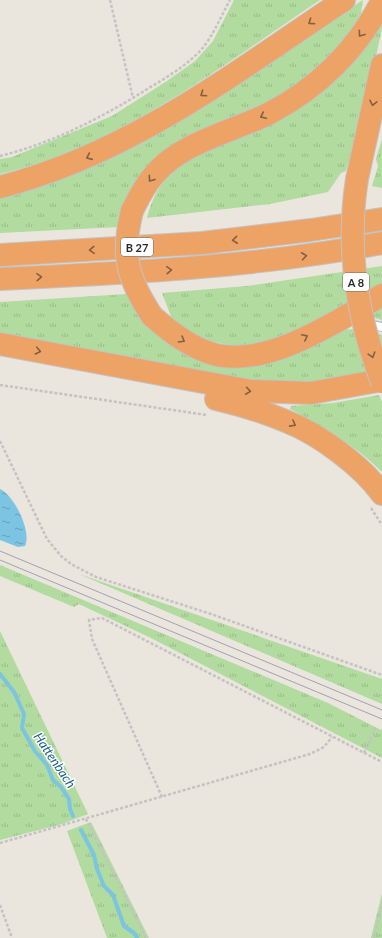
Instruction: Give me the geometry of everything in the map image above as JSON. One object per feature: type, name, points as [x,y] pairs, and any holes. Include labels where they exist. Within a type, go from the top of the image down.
[{"type":"highway","points":[[0,187],[52,171],[86,158],[152,126],[344,0]]},
{"type":"highway","points":[[382,1],[362,34],[330,73],[308,90],[268,114],[215,136],[170,159],[154,174],[141,193],[132,211],[126,240],[128,265],[137,290],[152,316],[179,338],[210,353],[226,357],[259,354],[278,350],[339,321],[382,295]]},
{"type":"highway","name":"A 8","points":[[382,65],[357,179],[351,234],[360,309],[374,360],[382,381]]},
{"type":"highway","points":[[357,179],[382,124]]},
{"type":"highway","name":"B 27","points":[[0,255],[202,243],[311,230],[382,219]]},
{"type":"highway","name":"B 27","points":[[0,279],[221,266],[296,257],[382,243]]},
{"type":"highway","points":[[0,344],[251,392],[311,392],[382,381]]},
{"type":"highway","points":[[168,376],[202,396],[253,408],[290,422],[335,450],[357,467],[376,500]]},
{"type":"lane","points":[[339,321],[353,320],[382,327]]},
{"type":"path","points":[[110,0],[133,98]]},
{"type":"path","points":[[0,156],[23,150],[55,138],[133,98],[170,75],[190,61],[202,49],[230,0]]},
{"type":"path","points":[[0,385],[212,416]]},
{"type":"path","points":[[0,441],[47,539],[61,556],[71,564],[96,577],[211,614],[382,675]]},
{"type":"path","points":[[376,500],[382,525]]},
{"type":"path","points":[[162,797],[92,640],[89,620],[102,618],[382,762]]},
{"type":"path","points":[[364,753],[376,726]]},
{"type":"path","points":[[0,843],[310,754],[324,747],[332,737]]},
{"type":"path","points":[[86,819],[146,938]]},
{"type":"path","points":[[0,905],[12,938]]},
{"type":"path","points":[[374,938],[382,905]]},
{"type":"green space","points":[[234,0],[320,0],[245,52],[168,102],[128,124],[87,144],[44,161],[0,174],[0,159],[12,157],[112,116],[167,81],[195,61],[213,41]]},
{"type":"green space","points":[[363,0],[360,20],[339,50],[302,85],[138,188],[119,217],[119,227],[0,233],[0,197],[69,176],[142,143],[178,123]]},
{"type":"green space","points":[[379,24],[382,24],[382,29],[352,164],[348,163],[346,171],[341,173],[328,192],[270,204],[147,218],[157,191],[175,169],[201,153],[229,142],[245,133]]},
{"type":"green space","points":[[382,139],[382,188],[372,186],[378,166],[376,159]]},
{"type":"green space","points":[[382,266],[382,287],[344,311],[274,341],[237,347],[198,338],[182,328],[172,319],[162,293],[247,286]]},
{"type":"green space","points":[[127,294],[196,356],[337,330],[354,329],[382,335],[382,371],[311,382],[274,384],[0,334],[0,302]]},
{"type":"green space","points":[[382,305],[382,320],[364,315]]},
{"type":"green space","points":[[379,395],[382,402],[382,472],[350,445],[290,409],[291,406],[333,403]]},
{"type":"green space","points":[[0,565],[328,703],[381,730],[382,728],[382,758],[151,638],[79,604],[74,607],[0,576]]},
{"type":"green space","points":[[79,574],[382,679],[382,704]]},
{"type":"green space","points":[[0,631],[88,814],[62,824],[0,840]]},
{"type":"green space","points":[[91,822],[149,938],[107,938],[67,831]]},
{"type":"green space","points":[[382,893],[382,938],[371,938]]},
{"type":"water","points":[[0,489],[11,498],[24,523],[27,540],[25,546],[18,547],[0,540]]},
{"type":"waterway","name":"Hattenbach","points":[[0,674],[14,692],[24,714],[22,728],[35,751],[47,765],[53,780],[61,787],[69,799],[70,809],[73,816]]},
{"type":"waterway","name":"Hattenbach","points":[[81,830],[94,855],[97,869],[104,886],[113,895],[124,926],[134,933],[137,938]]},
{"type":"tram line","points":[[0,551],[382,710]]},
{"type":"tram line","points":[[0,560],[382,719]]}]
